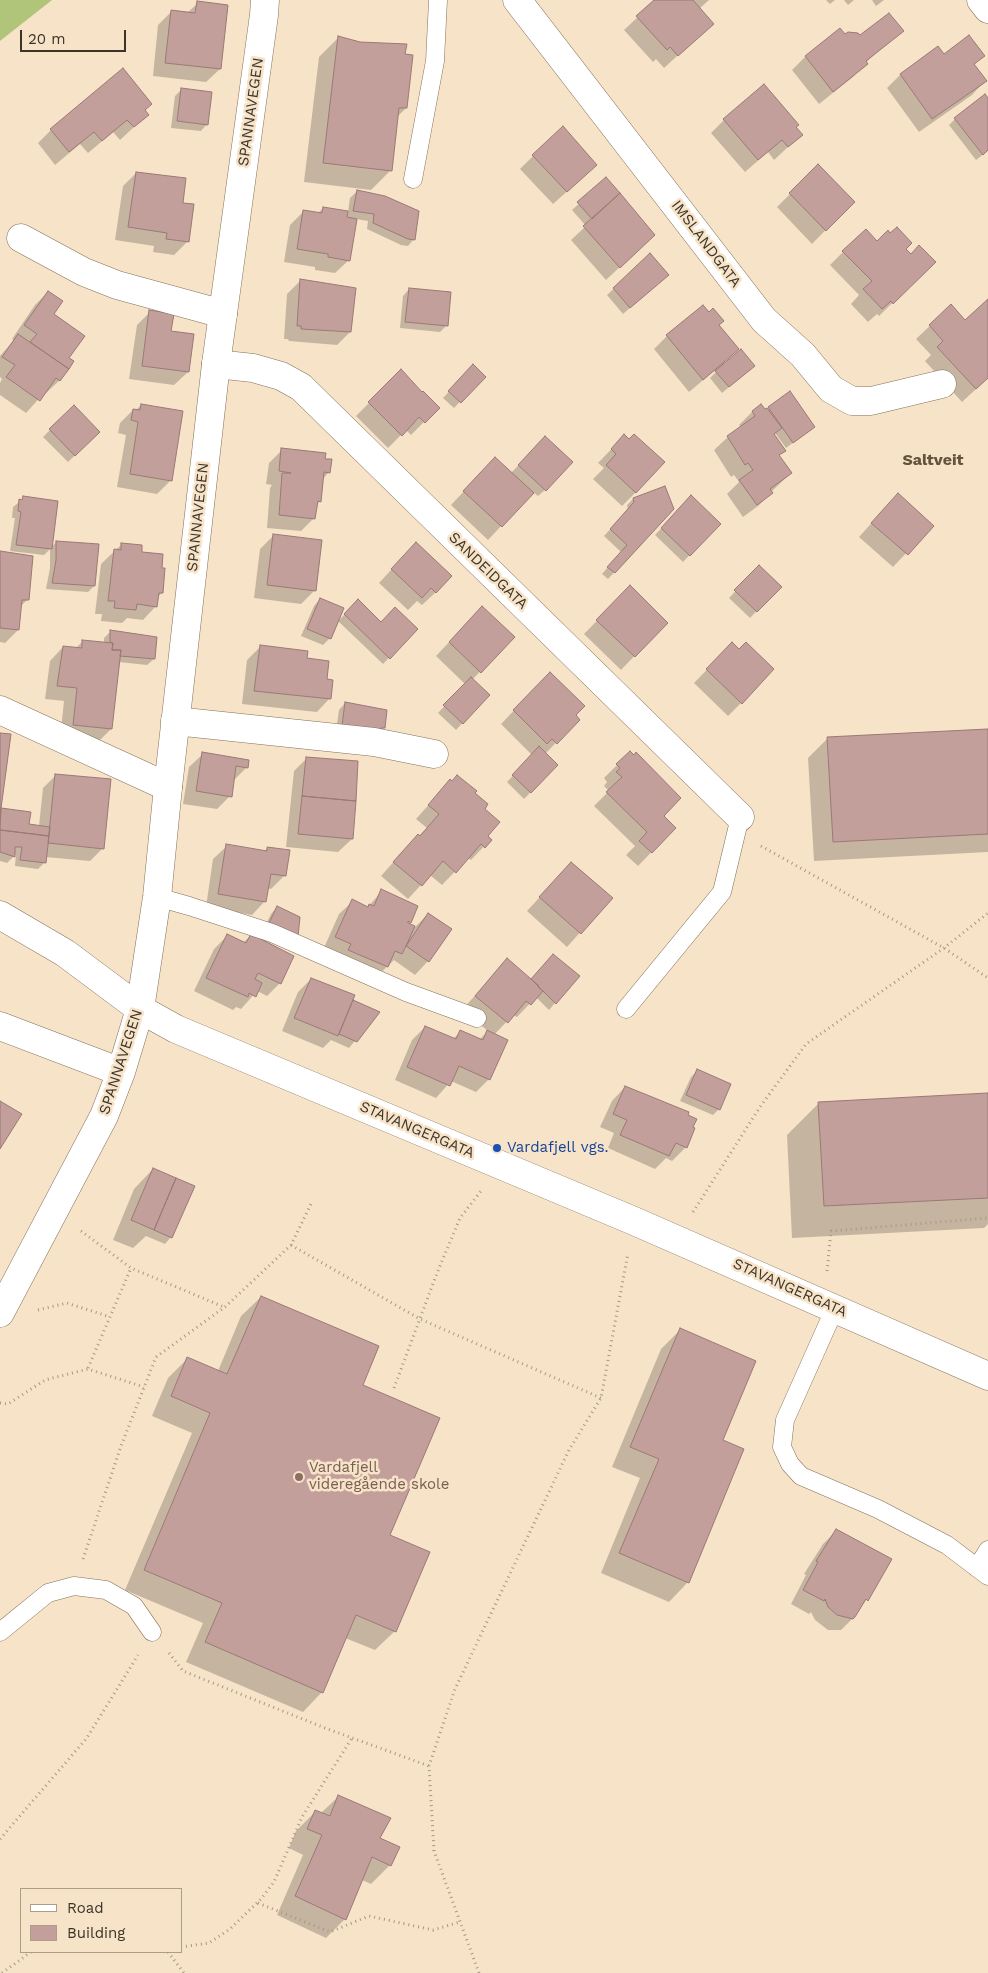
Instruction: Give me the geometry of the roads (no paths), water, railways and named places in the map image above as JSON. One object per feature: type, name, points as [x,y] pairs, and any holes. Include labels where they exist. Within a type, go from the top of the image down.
[{"type":"street","name":"SPANNAVEGEN","points":[[5,1304],[104,1116],[121,1072],[140,1009],[158,898],[175,721],[216,364],[265,0]]},
{"type":"street","name":"IMSLANDGATA","points":[[518,0],[764,320],[803,354],[831,389],[852,401],[871,401],[942,384]]},
{"type":"street","points":[[981,0],[988,9]]},
{"type":"street","points":[[21,238],[84,272],[117,285],[222,314]]},
{"type":"street","name":"SANDEIDGATA","points":[[216,364],[253,368],[281,376],[301,387],[740,817]]},
{"type":"street","points":[[0,710],[168,787]]},
{"type":"street","points":[[175,721],[374,742],[434,754]]},
{"type":"street","name":"STAVANGERGATA","points":[[0,915],[65,953],[140,1009],[185,1032],[634,1221],[988,1376]]},
{"type":"street","points":[[0,1026],[121,1072]]},
{"type":"lane","points":[[412,179],[435,61],[438,0]]},
{"type":"lane","points":[[626,1009],[722,892],[740,817]]},
{"type":"lane","points":[[158,898],[272,933],[406,992],[477,1018]]},
{"type":"lane","points":[[825,1303],[785,1420],[782,1447],[790,1464],[801,1476],[878,1510],[947,1545],[983,1572],[988,1550]]},
{"type":"lane","points":[[0,1632],[48,1593],[74,1586],[106,1590],[134,1606],[152,1632]]},
{"type":"place","name":"Vardafjell vgs.","points":[[497,1148]]},
{"type":"place","name":"Vardafjell videregående skole","points":[[299,1477]]},
{"type":"district","name":"Saltveit","points":[[933,460]]}]
